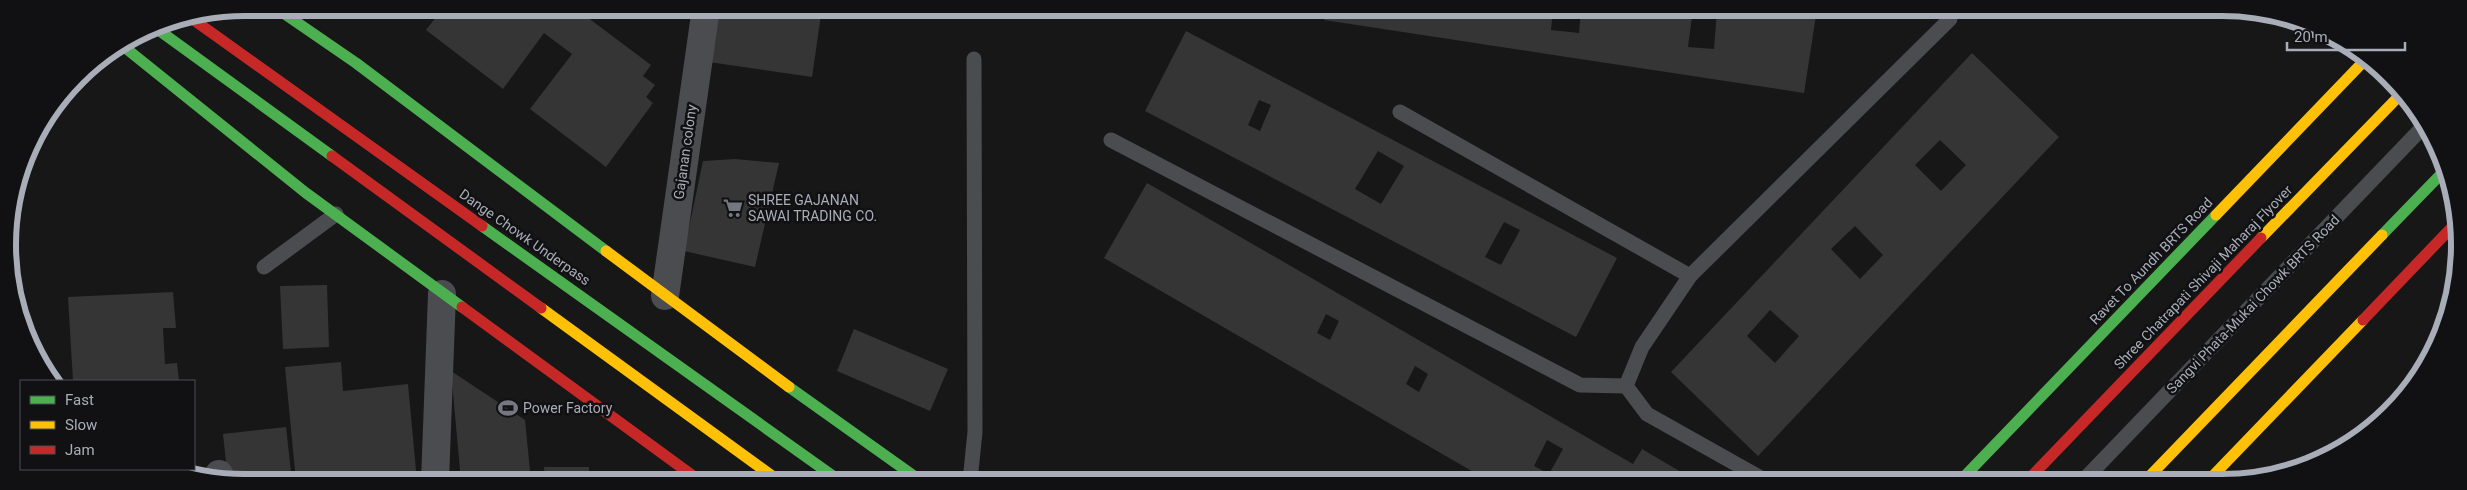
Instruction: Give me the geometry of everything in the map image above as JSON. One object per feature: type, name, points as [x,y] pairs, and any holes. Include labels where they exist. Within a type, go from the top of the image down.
[{"type":"main road","points":[[288,16],[356,63],[665,296],[910,474]]},
{"type":"main road","name":"Dange Chowk Underpass","points":[[196,22],[830,474]]},
{"type":"main road","points":[[161,32],[769,474]]},
{"type":"main road","points":[[127,49],[306,193],[690,474]]},
{"type":"main road","name":"Ravet To Aundh BRTS Road","points":[[1967,474],[2361,64]]},
{"type":"main road","name":"Shree Chatrapati Shivaji Maharaj Flyover","points":[[2034,474],[2397,98]]},
{"type":"main road","points":[[2152,474],[2440,175]]},
{"type":"main road","points":[[2215,474],[2450,229]]},
{"type":"street","name":"Gajanan colony","points":[[665,296],[705,16]]},
{"type":"street","points":[[435,474],[442,294]]},
{"type":"lane","points":[[1626,386],[1642,347],[1690,276],[1950,19]]},
{"type":"lane","points":[[971,474],[974,432],[974,59]]},
{"type":"lane","points":[[1400,112],[1690,276]]},
{"type":"lane","name":"Sangvi Phata-Mukai Chowk BRTS Road","points":[[2090,474],[2420,130]]},
{"type":"lane","points":[[1111,140],[1580,385],[1626,386]]},
{"type":"lane","points":[[264,267],[336,214]]},
{"type":"lane","points":[[1626,386],[1647,414],[1754,474]]},
{"type":"building","points":[[437,16],[586,16],[651,65],[643,76],[655,85],[646,97],[653,103],[606,167],[530,109],[572,54],[544,33],[503,89],[426,30]]},
{"type":"building","points":[[694,16],[821,16],[812,77],[688,59]]},
{"type":"building","points":[[1325,16],[1552,16],[1551,30],[1579,33],[1580,16],[1692,16],[1688,47],[1714,49],[1717,16],[1816,16],[1804,93],[1324,20]]},
{"type":"building","points":[[1186,31],[1617,258],[1576,337],[1145,111]],"holes":[[[1259,100],[1271,105],[1260,131],[1248,125]],[[1378,151],[1404,166],[1381,204],[1355,189]],[[1504,222],[1520,230],[1501,265],[1485,257]]]},
{"type":"building","points":[[1972,53],[2059,137],[1758,456],[1671,372]],"holes":[[[1940,140],[1966,165],[1941,191],[1915,165]],[[1855,226],[1883,255],[1860,279],[1831,249]],[[1770,310],[1799,336],[1775,363],[1747,336]]]},
{"type":"building","points":[[735,159],[779,163],[755,267],[684,251],[703,161]]},
{"type":"building","points":[[1147,183],[1633,464],[1642,449],[1684,474],[1549,474],[1477,474],[1104,258]],"holes":[[[1326,314],[1339,321],[1330,340],[1317,333]],[[1415,366],[1428,374],[1419,392],[1406,384]],[[1547,440],[1563,449],[1549,474],[1534,466]]]},
{"type":"building","points":[[327,285],[329,347],[283,349],[280,286]]},
{"type":"building","points":[[173,292],[176,328],[163,328],[165,364],[177,363],[179,380],[73,380],[68,297]]},
{"type":"building","points":[[854,329],[948,369],[930,411],[837,371]]},
{"type":"building","points":[[341,362],[343,391],[408,384],[416,474],[295,474],[285,367]]},
{"type":"building","points":[[451,371],[525,420],[530,474],[460,474]]},
{"type":"building","points":[[286,427],[291,474],[227,473],[223,434]]},
{"type":"building","points":[[544,467],[589,467],[589,474],[544,474]]},
{"type":"traffic: fast","points":[[288,16],[356,63],[606,251]]},
{"type":"traffic: fast","points":[[161,32],[332,156]]},
{"type":"traffic: fast","points":[[127,49],[306,193],[462,307]]},
{"type":"traffic: fast","points":[[2382,235],[2440,175]]},
{"type":"traffic: fast","points":[[1967,474],[2216,215]]},
{"type":"traffic: fast","points":[[482,226],[830,474]]},
{"type":"traffic: fast","points":[[789,387],[911,474]]},
{"type":"traffic: slow","points":[[2216,215],[2361,64]]},
{"type":"traffic: slow","points":[[2261,238],[2397,98]]},
{"type":"traffic: slow","points":[[2152,474],[2382,235]]},
{"type":"traffic: slow","points":[[606,251],[789,387]]},
{"type":"traffic: slow","points":[[541,308],[769,474]]},
{"type":"traffic: slow","points":[[2215,474],[2363,320]]},
{"type":"traffic: jam","points":[[196,22],[482,226]]},
{"type":"traffic: jam","points":[[332,156],[541,308]]},
{"type":"traffic: jam","points":[[2363,320],[2450,229]]},
{"type":"traffic: jam","points":[[2034,474],[2261,238]]},
{"type":"traffic: jam","points":[[462,307],[690,474]]},
{"type":"place","name":"SHREE GAJANAN SAWAI TRADING CO.","points":[[733,208]]},
{"type":"place","name":"Power Factory","points":[[508,408]]}]
